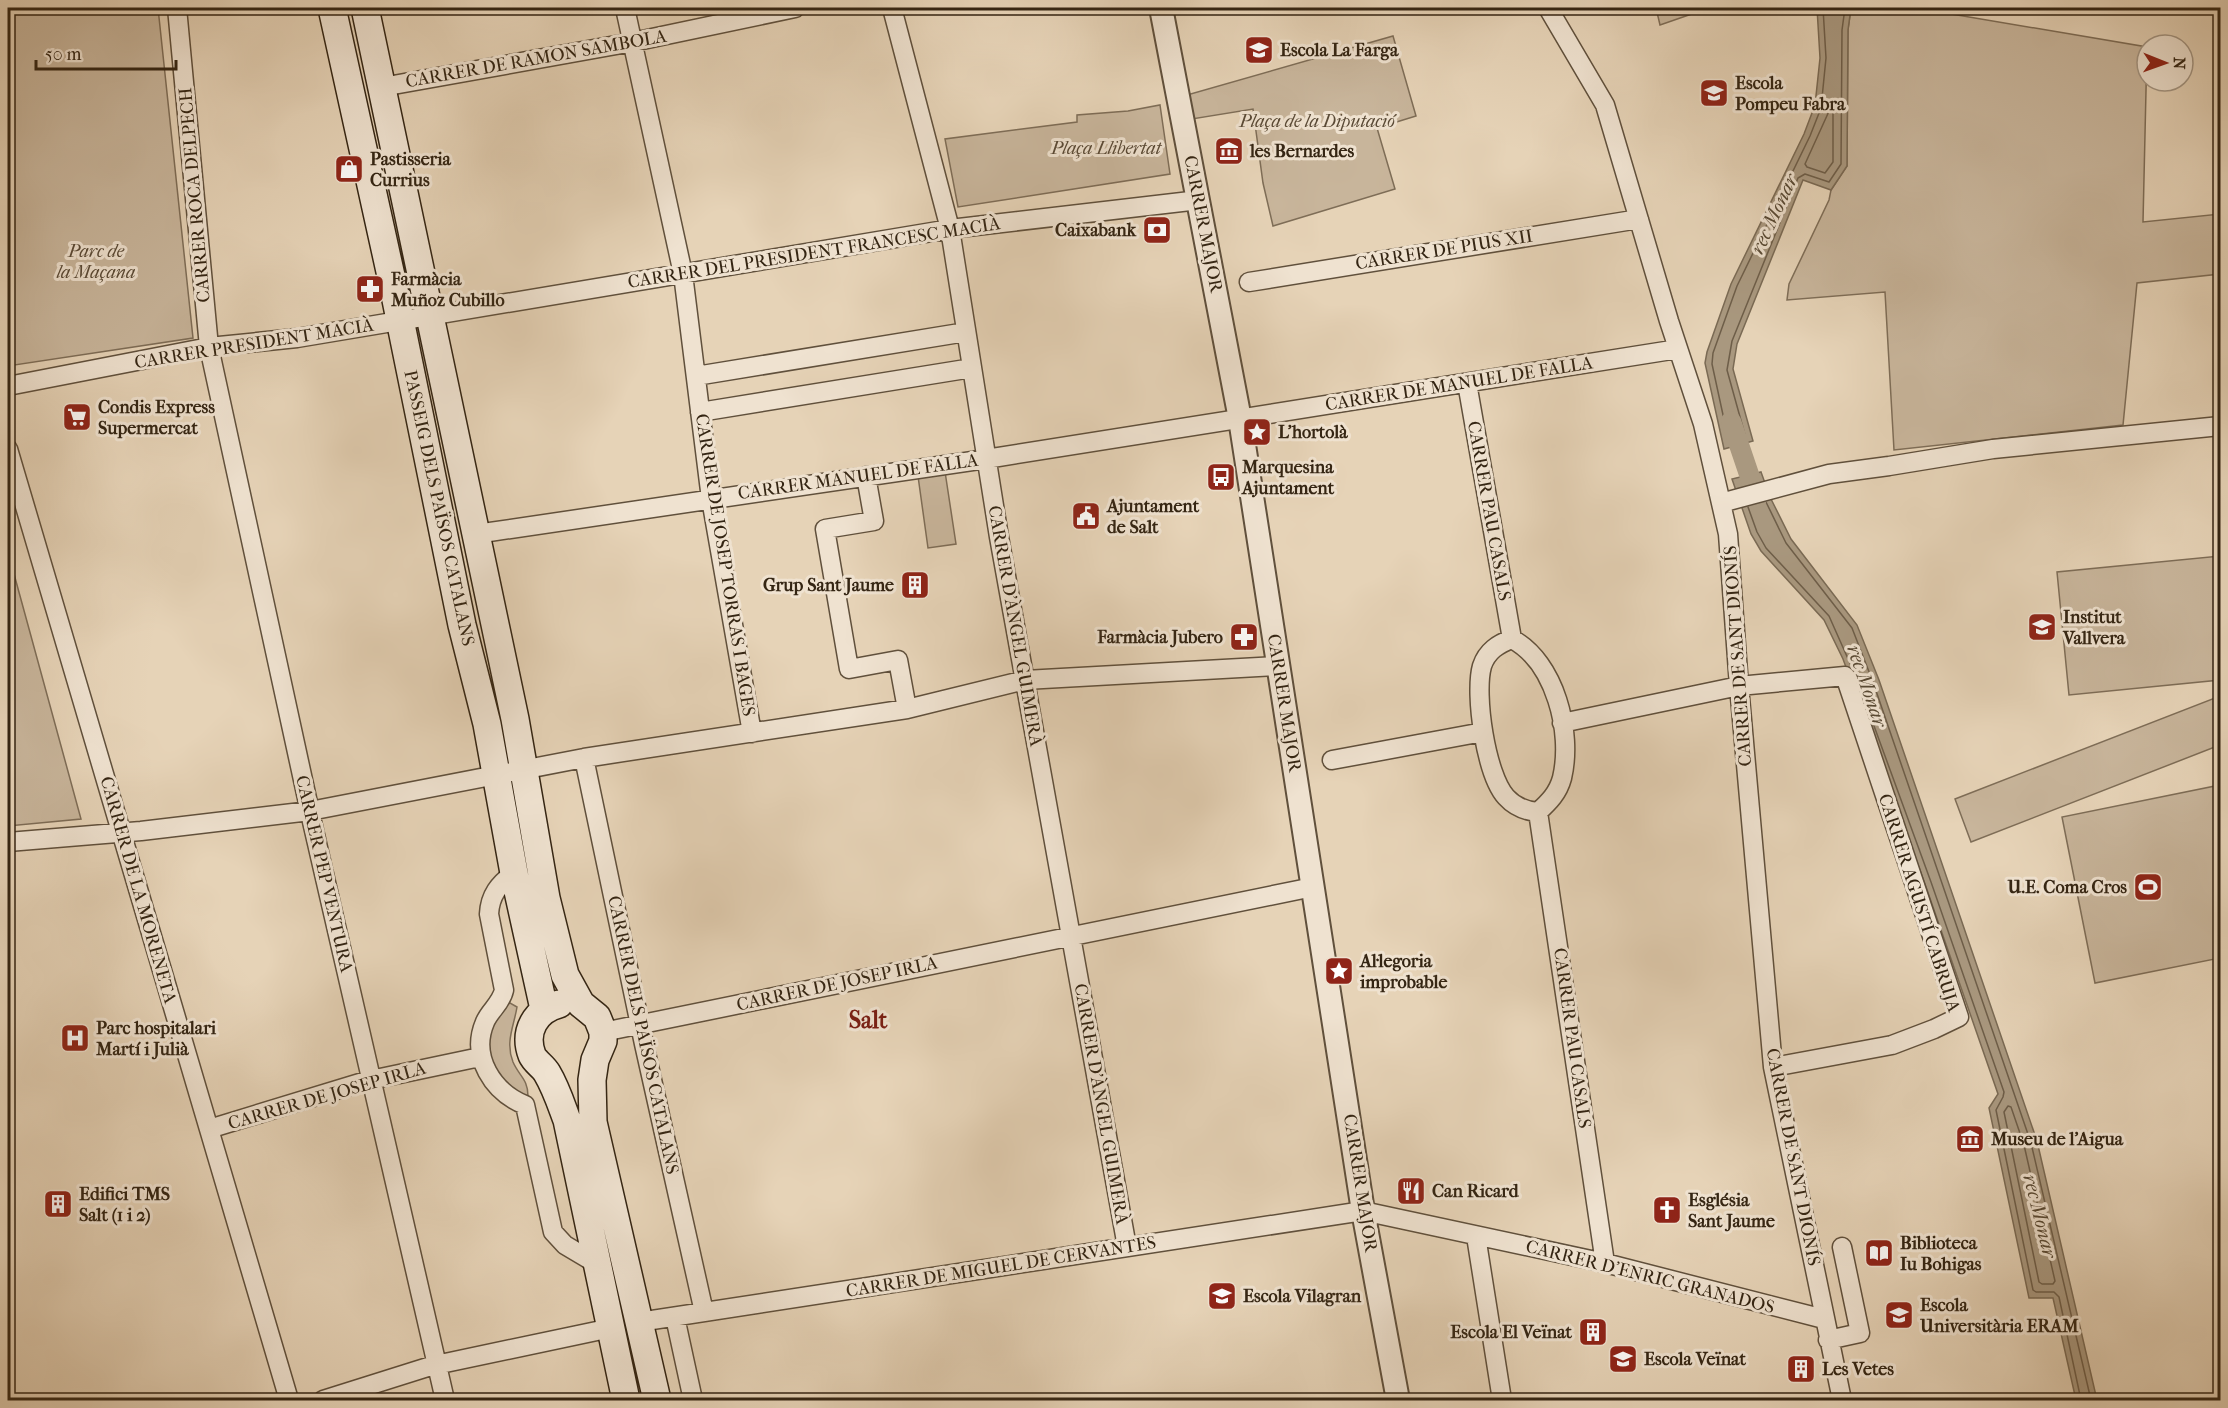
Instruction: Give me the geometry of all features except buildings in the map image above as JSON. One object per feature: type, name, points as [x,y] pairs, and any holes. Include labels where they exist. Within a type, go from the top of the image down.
[{"type":"main road","name":"PASSEIG DELS PAÏSOS CATALANS","points":[[332,8],[400,321],[462,625],[487,724],[514,873],[544,1009]]},
{"type":"main road","points":[[365,8],[515,719],[546,898],[565,975],[581,1005],[597,1017],[603,1032],[592,1080],[593,1122],[657,1401]]},
{"type":"main road","points":[[581,1005],[566,1003],[544,1009],[533,1025],[530,1041],[533,1057],[545,1070],[563,1105],[627,1401]]},
{"type":"main road","points":[[545,1070],[574,1071],[584,1068],[595,1060]]},
{"type":"street","name":"CARRER ROCA DELPECH","points":[[177,8],[209,347]]},
{"type":"street","name":"CARRER DE JOSEP TORRAS I BAGES","points":[[625,8],[683,274],[711,499],[752,733]]},
{"type":"street","name":"CARRER DE RAMON SAMBOLA","points":[[382,87],[633,42],[795,8]]},
{"type":"street","name":"CARRER D'ÀNGEL GUIMERÀ","points":[[892,8],[950,229],[986,459],[1127,1247]]},
{"type":"street","name":"CARRER MAJOR","points":[[1161,8],[1240,419],[1363,1210],[1398,1401]]},
{"type":"street","name":"CARRER DE SANT DIONÍS","points":[[1548,8],[1605,105],[1678,349],[1727,501],[1739,686],[1773,1067],[1842,1401]]},
{"type":"street","name":"CARRER DEL PRESIDENT FRANCESC MACIÀ","points":[[430,315],[950,229],[1199,200]]},
{"type":"street","name":"CARRER DE PIUS XII","points":[[1249,282],[1639,219]]},
{"type":"street","name":"CARRER PRESIDENT MACIÀ","points":[[8,386],[209,347],[297,338],[430,315]]},
{"type":"street","points":[[696,376],[966,332]]},
{"type":"street","name":"CARRER PEP VENTURA","points":[[209,347],[369,1081],[445,1401]]},
{"type":"street","name":"CARRER DE MANUEL DE FALLA","points":[[1240,419],[1678,349]]},
{"type":"street","points":[[700,412],[972,368]]},
{"type":"street","name":"CARRER PAU CASALS","points":[[1467,383],[1512,639]]},
{"type":"street","name":"CARRER MANUEL DE FALLA","points":[[476,534],[1240,419]]},
{"type":"street","points":[[1727,501],[1829,474],[1993,449],[2220,426]]},
{"type":"street","name":"CARRER DE LA MORENETA","points":[[8,449],[289,1401]]},
{"type":"street","points":[[866,476],[874,521],[825,529],[849,669],[898,660],[907,709]]},
{"type":"street","points":[[1512,639],[1526,646],[1546,672],[1554,688],[1562,723],[1565,744],[1562,779],[1552,799],[1538,812],[1519,808],[1503,795],[1488,759],[1483,732],[1480,684],[1482,666],[1498,644],[1512,639]]},
{"type":"street","points":[[8,842],[310,811],[584,758],[907,709],[1025,680],[1278,666]]},
{"type":"street","name":"CARRER AGUSTÍ CABRUJA","points":[[1739,686],[1845,676],[1959,1017],[1892,1045],[1773,1067]]},
{"type":"street","points":[[1562,723],[1739,686]]},
{"type":"street","points":[[1332,760],[1483,732]]},
{"type":"street","name":"CARRER DELS PAÏSOS CATALANS","points":[[584,758],[704,1312]]},
{"type":"street","name":"CARRER PAU CASALS","points":[[1538,812],[1605,1263]]},
{"type":"street","points":[[514,873],[502,882],[489,904],[504,990],[502,999],[486,1021],[480,1041],[480,1057],[486,1072],[496,1085],[507,1095],[525,1105],[553,1232],[565,1245],[597,1264]]},
{"type":"street","name":"CARRER DE JOSEP IRLA","points":[[603,1032],[1313,887]]},
{"type":"street","name":"CARRER DE JOSEP IRLA","points":[[209,1129],[369,1081],[480,1057]]},
{"type":"street","name":"CARRER D'ENRIC GRANADOS","points":[[1363,1210],[1605,1263],[1826,1330]]},
{"type":"street","name":"CARRER DE MIGUEL DE CERVANTES","points":[[639,1322],[1363,1210]]},
{"type":"street","points":[[1476,1236],[1502,1401]]},
{"type":"street","points":[[1826,1330],[1860,1333],[1842,1247]]},
{"type":"street","points":[[675,1317],[693,1401]]},
{"type":"street","points":[[323,1401],[437,1365],[611,1328]]},
{"type":"green space","name":"Parc de la Maçana","points":[[8,8],[158,8],[193,338],[8,366]]},
{"type":"green space","points":[[1656,8],[1709,8],[1660,25]]},
{"type":"green space","points":[[1851,8],[1916,8],[2135,45],[2135,93],[2146,93],[2143,222],[2220,214],[2220,274],[2137,283],[2123,425],[1894,450],[1885,292],[1787,300],[1789,284],[1829,200],[1831,190],[1847,166],[1848,30]]},
{"type":"green space","name":"Plaça de la Diputació","points":[[1393,36],[1416,116],[1377,128],[1395,189],[1273,226],[1263,183],[1253,109],[1192,119],[1187,95]]},
{"type":"green space","name":"Plaça Llibertat","points":[[1160,105],[1170,174],[958,207],[945,139],[1077,122],[1077,115],[1128,111]]},
{"type":"green space","points":[[944,465],[956,544],[928,548],[917,469]]},
{"type":"green space","points":[[8,552],[81,819],[8,826]]},
{"type":"green space","points":[[2220,556],[2220,680],[2069,695],[2057,572]]},
{"type":"green space","points":[[2220,696],[2220,745],[1971,842],[1955,799]]},
{"type":"green space","name":"U.E. Coma Cros","points":[[2220,785],[2220,958],[2095,983],[2062,817]]},
{"type":"green space","points":[[508,1002],[517,1007],[510,1041],[511,1055],[515,1067],[525,1081],[528,1096],[520,1097],[508,1086],[491,1066],[487,1057],[489,1032],[497,1016]]},
{"type":"water","points":[[1817,8],[1851,8],[1848,30],[1847,166],[1831,190],[1803,180],[1737,344],[1733,369],[1753,441],[1724,449],[1705,363],[1707,352],[1731,284],[1804,134],[1815,105],[1820,58]]},
{"type":"water","points":[[1761,472],[1770,497],[1791,539],[1857,625],[1879,680],[2037,1141],[2097,1400],[2076,1400],[2053,1298],[2029,1298],[1989,1108],[1998,1094],[1843,659],[1824,620],[1761,551],[1751,534],[1732,479]]},
{"type":"waterway","name":"rec Monar","points":[[1731,421],[1757,498]]},
{"type":"place","name":"Escola La Farga","points":[[1259,50]]},
{"type":"place","name":"Escola Pompeu Fabra","points":[[1714,93]]},
{"type":"place","name":"les Bernardes","points":[[1229,151]]},
{"type":"place","name":"Pastisseria Currius","points":[[349,169]]},
{"type":"place","name":"Caixabank","points":[[1157,230]]},
{"type":"place","name":"Farmàcia Muñoz Cubillo","points":[[370,289]]},
{"type":"place","name":"Condis Express Supermercat","points":[[77,417]]},
{"type":"place","name":"L'hortolà","points":[[1257,432]]},
{"type":"place","name":"Marquesina Ajuntament","points":[[1221,477]]},
{"type":"place","name":"Ajuntament de Salt","points":[[1086,516]]},
{"type":"place","name":"Grup Sant Jaume","points":[[915,585]]},
{"type":"place","name":"Institut Vallvera","points":[[2042,627]]},
{"type":"place","name":"Farmàcia Jubero","points":[[1244,637]]},
{"type":"place","name":"U.E. Coma Cros","points":[[2148,887]]},
{"type":"place","name":"Al·legoria improbable","points":[[1339,971]]},
{"type":"place","name":"Parc hospitalari Martí i Julià","points":[[75,1038]]},
{"type":"place","name":"Museu de l'Aigua","points":[[1970,1139]]},
{"type":"place","name":"Can Ricard","points":[[1411,1191]]},
{"type":"place","name":"Edifici TMS Salt (1 i 2)","points":[[58,1204]]},
{"type":"place","name":"Església Sant Jaume","points":[[1667,1210]]},
{"type":"place","name":"Biblioteca Iu Bohigas","points":[[1879,1253]]},
{"type":"place","name":"Escola Vilagran","points":[[1222,1296]]},
{"type":"place","name":"Escola Universitària ERAM","points":[[1899,1315]]},
{"type":"place","name":"Escola El Veïnat","points":[[1593,1332]]},
{"type":"place","name":"Escola Veïnat","points":[[1623,1359]]},
{"type":"place","name":"Les Vetes","points":[[1801,1369]]},
{"type":"district","name":"Salt","points":[[868,1020]]}]
